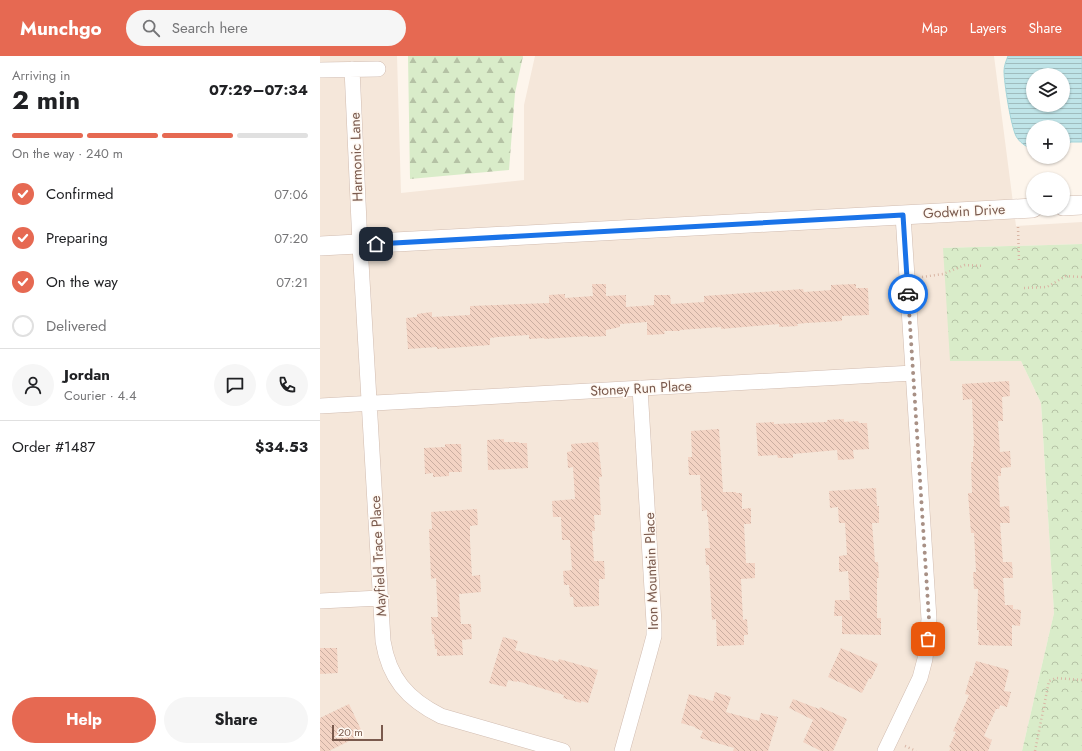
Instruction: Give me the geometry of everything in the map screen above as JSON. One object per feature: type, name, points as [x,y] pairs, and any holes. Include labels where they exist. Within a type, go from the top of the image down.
[{"type":"street","name":"Harmonic Lane","points":[[352,69],[360,244]]},
{"type":"street","points":[[320,70],[378,69]]},
{"type":"street","points":[[1070,206],[1082,205]]},
{"type":"street","name":"Godwin Drive","points":[[320,246],[1025,208]]},
{"type":"street","points":[[885,751],[920,678],[926,660],[929,619],[903,215]]},
{"type":"street","name":"Mayfield Trace Place","points":[[360,244],[382,641],[385,656],[397,681],[419,704],[441,716],[562,751]]},
{"type":"street","name":"Stoney Run Place","points":[[320,406],[913,373]]},
{"type":"street","name":"Iron Mountain Place","points":[[622,751],[654,636],[654,608],[640,388]]},
{"type":"street","points":[[320,601],[380,598]]},
{"type":"path","points":[[1019,260],[1025,208]]},
{"type":"path","points":[[907,278],[935,276],[965,265],[984,266]]},
{"type":"path","points":[[1024,288],[1047,287],[1066,276],[1082,277]]},
{"type":"path","points":[[1035,751],[1050,681],[1056,678],[1082,680]]},
{"type":"shaded area","points":[[320,56],[397,56],[401,193],[524,180],[524,105],[535,56],[994,56],[1016,226],[1082,222],[1082,244],[943,248],[1021,361],[1041,403],[1054,613],[1022,751],[320,751]]},
{"type":"green space","points":[[408,56],[523,56],[515,93],[509,170],[410,179]]},
{"type":"green space","points":[[1082,244],[1082,751],[1022,751],[1054,613],[1041,403],[1021,361],[950,361],[943,248]]},
{"type":"water","points":[[1008,56],[1082,56],[1082,142],[1070,142],[1070,120],[1026,120],[1026,146],[1019,140],[1014,131],[1006,94],[1004,77],[1005,65]]},
{"type":"building","points":[[592,284],[606,284],[606,296],[626,295],[626,307],[654,305],[654,295],[670,295],[671,304],[704,302],[704,296],[803,289],[804,292],[831,290],[831,285],[856,284],[856,288],[868,288],[869,315],[842,316],[842,321],[797,324],[798,326],[779,327],[779,324],[721,329],[721,327],[664,331],[665,334],[647,335],[647,322],[620,324],[620,327],[606,330],[606,336],[544,339],[529,339],[529,335],[498,337],[490,338],[490,345],[437,349],[437,347],[408,349],[406,318],[417,317],[417,314],[432,312],[432,317],[470,315],[470,306],[549,303],[549,295],[565,294],[565,298],[593,296]]},
{"type":"building","points":[[1009,381],[1010,396],[1002,397],[1003,421],[998,421],[1000,452],[1010,451],[1011,467],[1001,468],[1001,476],[998,476],[1000,507],[1009,506],[1010,523],[1000,523],[1003,562],[1012,562],[1013,578],[1003,578],[1005,605],[1013,605],[1013,609],[1021,610],[1020,626],[1012,625],[1012,646],[978,645],[978,589],[974,589],[973,572],[976,572],[974,533],[971,533],[968,493],[972,493],[971,462],[973,462],[974,446],[972,399],[963,400],[962,384]]},
{"type":"building","points":[[844,419],[844,422],[858,421],[859,423],[867,423],[869,449],[853,450],[854,459],[838,460],[837,450],[793,454],[793,458],[778,458],[777,455],[758,456],[756,423],[774,422],[774,424],[827,422],[827,420]]},
{"type":"building","points":[[719,429],[723,492],[742,493],[742,509],[751,508],[751,524],[744,524],[746,563],[755,563],[755,578],[741,579],[743,620],[747,619],[748,635],[744,635],[744,645],[717,646],[716,619],[712,620],[709,565],[706,565],[705,548],[710,548],[707,510],[702,511],[700,475],[689,475],[688,457],[692,457],[691,431]]},
{"type":"building","points":[[504,439],[504,442],[527,443],[528,468],[488,470],[487,440]]},
{"type":"building","points":[[598,442],[602,477],[599,477],[601,515],[594,515],[595,531],[592,531],[594,561],[604,561],[605,579],[599,579],[599,606],[574,607],[573,597],[570,597],[569,585],[564,585],[563,571],[572,570],[570,540],[562,540],[561,517],[553,517],[552,501],[575,499],[573,467],[568,468],[567,452],[572,451],[571,444]]},
{"type":"building","points":[[445,444],[461,444],[462,472],[449,472],[449,476],[433,477],[433,473],[425,474],[424,448],[445,447]]},
{"type":"building","points":[[876,488],[877,506],[879,506],[879,523],[872,523],[875,562],[878,562],[879,578],[877,578],[877,618],[881,618],[881,635],[842,634],[842,616],[834,616],[835,600],[850,600],[848,571],[839,572],[839,556],[847,555],[845,523],[839,523],[838,507],[830,508],[829,491]]},
{"type":"building","points":[[477,509],[478,525],[470,526],[470,541],[472,576],[480,575],[481,592],[459,594],[461,624],[471,624],[472,639],[462,640],[463,655],[437,656],[434,634],[432,634],[431,617],[438,617],[436,578],[431,579],[429,529],[432,529],[431,512]]},
{"type":"building","points":[[503,637],[518,641],[515,650],[558,662],[559,659],[598,670],[588,703],[581,701],[581,703],[563,698],[564,695],[517,681],[508,680],[506,687],[489,683]]},
{"type":"building","points":[[320,648],[337,648],[338,673],[320,674]]},
{"type":"building","points":[[841,648],[878,664],[862,693],[828,677]]},
{"type":"building","points":[[976,661],[1009,670],[1004,691],[1011,692],[1007,707],[1000,705],[999,709],[996,709],[984,736],[992,740],[988,751],[949,751],[951,748],[949,747],[956,732],[953,731],[969,695],[965,694]]},
{"type":"building","points":[[715,692],[731,697],[726,712],[759,721],[761,713],[778,717],[768,751],[733,751],[734,748],[700,738],[703,731],[681,723],[689,694],[713,701]]},
{"type":"building","points":[[793,699],[819,709],[820,707],[847,719],[833,751],[821,751],[803,742],[813,720],[789,708]]},
{"type":"building","points":[[349,704],[363,734],[329,751],[320,751],[320,718]]},
{"type":"way so far","points":[[908,294],[929,619],[928,639]]},
{"type":"route","points":[[376,244],[903,215],[908,294]]}]
